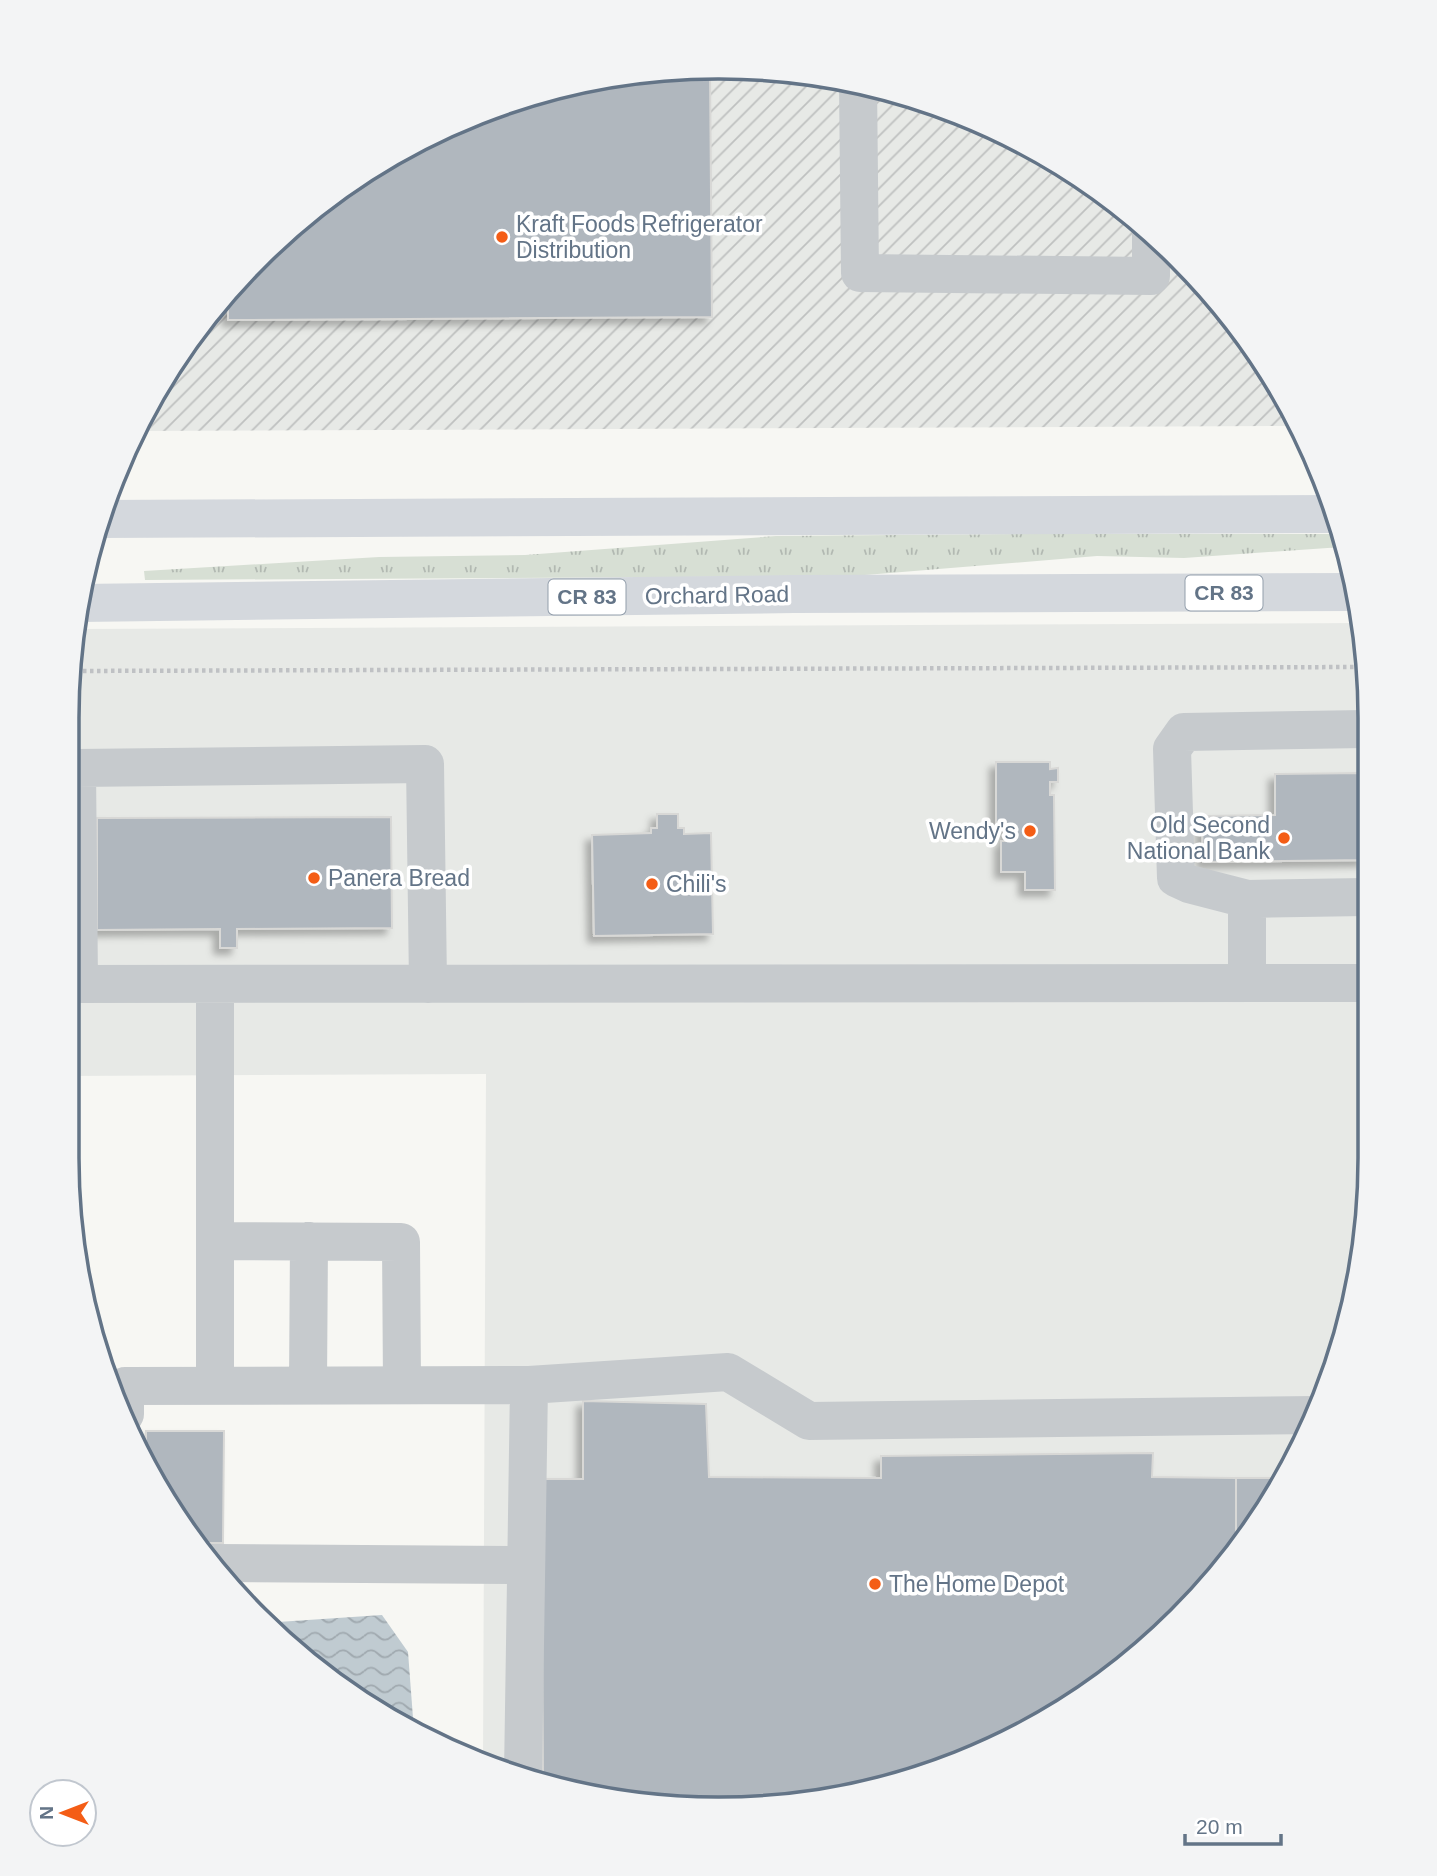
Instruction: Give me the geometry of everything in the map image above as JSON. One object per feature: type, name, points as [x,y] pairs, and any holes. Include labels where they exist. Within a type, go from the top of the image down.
[{"type":"main road","points":[[111,519],[1324,514]]},
{"type":"main road","name":"Orchard Road","points":[[89,604],[794,594],[1346,592]]},
{"type":"lane","points":[[858,95],[860,273],[1151,276],[1151,248]]},
{"type":"lane","points":[[1358,729],[1184,732],[1172,749],[1176,878],[1247,900],[1358,897]]},
{"type":"lane","points":[[79,768],[425,764],[428,984]]},
{"type":"lane","points":[[1247,900],[1247,983]]},
{"type":"lane","points":[[79,984],[1358,983]]},
{"type":"lane","points":[[215,984],[215,1386]]},
{"type":"lane","points":[[215,1241],[401,1242],[402,1385]]},
{"type":"lane","points":[[308,1385],[309,1241]]},
{"type":"lane","points":[[125,1396],[125,1386],[529,1385],[728,1372],[809,1421],[1304,1415]]},
{"type":"lane","points":[[523,1766],[529,1385]]},
{"type":"lane","points":[[225,1563],[526,1565]]},
{"type":"path","points":[[81,671],[1356,667]]},
{"type":"shaded area","points":[[718,79],[802,84],[884,101],[963,127],[1038,164],[1108,211],[1171,266],[1226,329],[1273,399],[1287,426],[148,431],[164,399],[211,329],[266,266],[329,211],[399,164],[474,127],[553,101],[635,84]]},
{"type":"shaded area","points":[[1351,623],[1358,718],[1358,1158],[1353,1241],[1336,1323],[1310,1402],[1273,1477],[1226,1547],[1171,1610],[1108,1665],[1074,1689],[1038,1712],[963,1749],[884,1775],[802,1792],[760,1796],[677,1796],[594,1785],[483,1752],[486,1074],[79,1076],[79,718],[85,629]]},
{"type":"green space","points":[[1330,534],[1334,548],[1184,558],[1097,556],[853,576],[145,580],[144,571],[379,557],[525,555],[776,536]]},
{"type":"water","points":[[382,1615],[408,1652],[413,1719],[329,1665],[279,1622]]},
{"type":"building","name":"Kraft Foods Refrigerator Distribution","points":[[710,79],[712,317],[228,320],[228,309],[266,266],[329,211],[399,164],[436,145],[513,113],[594,91],[635,84]]},
{"type":"building","name":"Wendy's","points":[[996,762],[1050,762],[1050,769],[1058,768],[1058,782],[1050,782],[1050,795],[1054,795],[1055,890],[1025,890],[1025,872],[1001,872],[1001,841],[1006,841],[1006,822],[996,822]]},
{"type":"building","name":"Old Second National Bank","points":[[1358,773],[1358,860],[1203,862],[1202,816],[1275,815],[1275,774]]},
{"type":"building","name":"Chili's","points":[[657,814],[678,814],[678,828],[684,828],[684,834],[711,833],[713,934],[594,936],[592,835],[651,833],[651,828],[657,828]]},
{"type":"building","points":[[391,817],[392,928],[237,929],[237,948],[220,948],[220,929],[97,930],[97,818]]},
{"type":"building","name":"The Home Depot","points":[[583,1401],[706,1404],[709,1477],[881,1478],[881,1456],[1153,1453],[1152,1477],[1236,1478],[1236,1533],[1171,1610],[1108,1665],[1038,1712],[963,1749],[884,1775],[802,1792],[760,1796],[677,1796],[594,1785],[543,1772],[541,1479],[583,1479]]},
{"type":"building","points":[[146,1431],[224,1431],[223,1543],[208,1543],[164,1477],[146,1442]]},
{"type":"building","points":[[1236,1478],[1272,1478],[1250,1513],[1236,1533]]},
{"type":"place","name":"Kraft Foods Refrigerator Distribution","points":[[502,237]]},
{"type":"place","name":"Wendy's","points":[[1030,831]]},
{"type":"place","name":"Old Second National Bank","points":[[1284,838]]},
{"type":"place","name":"Panera Bread","points":[[314,878]]},
{"type":"place","name":"Chili's","points":[[652,884]]},
{"type":"place","name":"The Home Depot","points":[[875,1584]]}]
